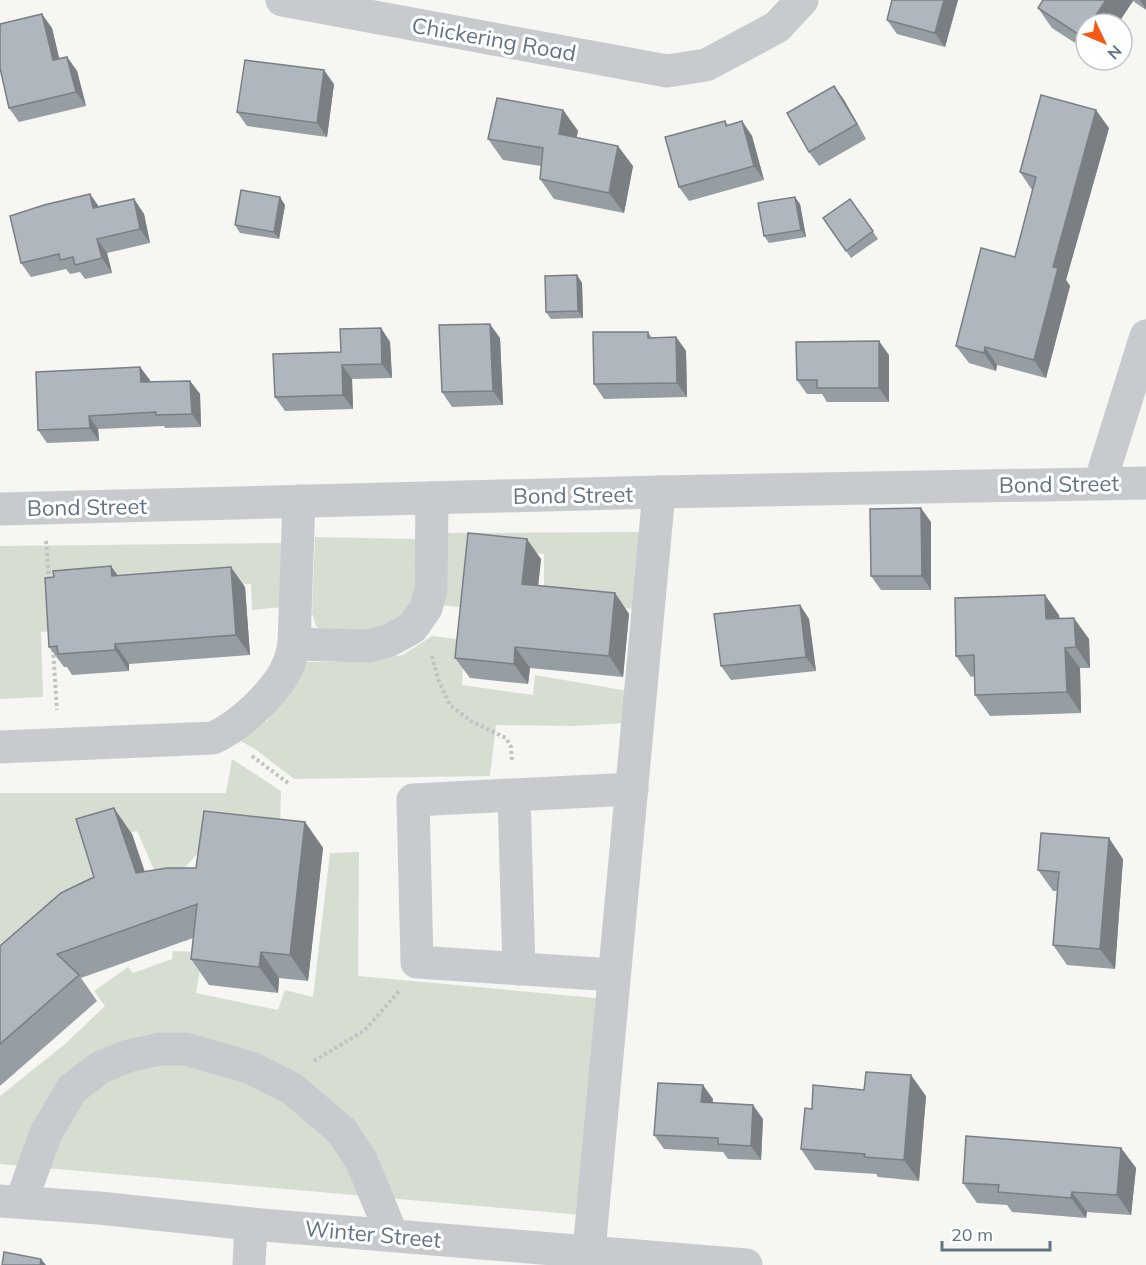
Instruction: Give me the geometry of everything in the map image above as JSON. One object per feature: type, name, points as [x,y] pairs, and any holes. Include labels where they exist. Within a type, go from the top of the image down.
[{"type":"street","name":"Chickering Road","points":[[282,0],[667,71],[706,65],[777,27],[802,0]]},
{"type":"street","points":[[1100,483],[1146,336]]},
{"type":"street","name":"Bond Street","points":[[0,509],[659,492],[1146,483]]},
{"type":"street","points":[[589,1251],[659,492]]},
{"type":"street","points":[[294,644],[368,645],[388,641],[412,628],[426,608],[430,589],[432,498]]},
{"type":"street","points":[[0,747],[213,738],[231,729],[272,689],[289,664],[294,644],[299,501]]},
{"type":"street","points":[[614,975],[418,962],[413,800],[632,789]]},
{"type":"street","points":[[514,795],[519,969]]},
{"type":"street","points":[[10,1201],[72,1089],[101,1067],[160,1049],[186,1049],[251,1068],[291,1088],[342,1131],[362,1162],[392,1235]]},
{"type":"street","name":"Winter Street","points":[[10,1201],[251,1224],[746,1265]]},
{"type":"street","points":[[249,1265],[251,1224]]},
{"type":"path","points":[[46,537],[49,583]]},
{"type":"path","points":[[415,624],[430,648],[438,679],[450,705],[471,721],[506,738],[511,747],[514,795]]},
{"type":"path","points":[[52,641],[59,744]]},
{"type":"path","points":[[291,1088],[310,1063],[365,1030],[397,995],[418,962]]},
{"type":"shaded area","points":[[648,532],[642,610],[544,599],[544,554],[480,547],[470,608],[440,605],[441,533]]},
{"type":"shaded area","points":[[315,537],[416,539],[414,593],[407,610],[387,629],[329,633],[316,626],[312,613]]},
{"type":"shaded area","points":[[284,543],[283,607],[252,610],[251,584],[133,592],[56,631],[41,632],[43,697],[0,699],[0,546]]},
{"type":"shaded area","points":[[432,636],[464,640],[462,685],[533,695],[535,675],[628,691],[625,723],[574,726],[496,725],[490,776],[294,779],[255,749],[237,739],[267,721],[290,692],[306,662],[368,661],[403,655]]},
{"type":"shaded area","points":[[232,759],[281,791],[280,827],[222,828],[163,890],[137,831],[85,845],[100,899],[0,983],[0,793],[226,793]]},
{"type":"shaded area","points":[[359,852],[358,976],[606,999],[581,1215],[0,1164],[0,1096],[65,1044],[105,1006],[94,991],[128,967],[133,973],[172,959],[173,951],[203,952],[196,993],[278,1010],[285,990],[313,997],[330,853]]},
{"type":"building","points":[[892,0],[944,0],[935,33],[887,20]]},
{"type":"building","points":[[1043,0],[1106,0],[1098,12],[1074,12],[1074,31],[1038,8]]},
{"type":"building","points":[[42,14],[53,60],[67,57],[76,92],[9,108],[0,68],[0,24]]},
{"type":"building","points":[[245,60],[324,70],[317,123],[237,112]]},
{"type":"building","points":[[834,86],[857,124],[809,152],[787,113]]},
{"type":"building","points":[[1041,95],[1096,110],[1053,267],[1058,268],[1034,360],[985,347],[984,353],[956,346],[981,248],[1015,257],[1036,177],[1020,172]]},
{"type":"building","points":[[497,98],[563,110],[559,134],[618,146],[609,193],[540,179],[543,148],[488,139]]},
{"type":"building","points":[[725,121],[726,126],[742,121],[754,166],[679,187],[665,137]]},
{"type":"building","points":[[241,190],[280,197],[274,232],[235,225]]},
{"type":"building","points":[[90,194],[93,208],[134,199],[140,229],[97,239],[102,258],[75,265],[73,257],[60,260],[59,254],[21,263],[10,216]]},
{"type":"building","points":[[795,197],[801,230],[764,236],[758,203]]},
{"type":"building","points":[[850,199],[873,231],[846,251],[823,218]]},
{"type":"building","points":[[577,275],[578,311],[546,312],[545,276]]},
{"type":"building","points":[[490,324],[493,391],[442,392],[439,325]]},
{"type":"building","points":[[381,328],[382,364],[342,365],[343,395],[275,397],[273,354],[341,352],[340,329]]},
{"type":"building","points":[[593,332],[648,332],[648,338],[676,337],[677,383],[594,384]]},
{"type":"building","points":[[879,341],[879,388],[817,388],[817,380],[797,380],[796,342]]},
{"type":"building","points":[[140,367],[141,382],[190,381],[192,414],[156,415],[156,412],[89,416],[90,428],[38,430],[36,372]]},
{"type":"building","points":[[921,508],[922,576],[871,576],[870,509]]},
{"type":"building","points":[[468,533],[527,539],[522,584],[615,593],[609,656],[515,647],[514,664],[455,658]]},
{"type":"building","points":[[111,566],[112,576],[231,567],[236,635],[115,644],[115,650],[58,654],[57,646],[49,647],[45,578],[54,577],[53,571]]},
{"type":"building","points":[[1045,595],[1046,619],[1074,618],[1076,647],[1065,648],[1067,692],[975,695],[974,655],[956,656],[955,598]]},
{"type":"building","points":[[800,605],[806,657],[721,666],[714,614]]},
{"type":"building","points":[[114,808],[136,873],[167,868],[196,868],[204,811],[305,822],[290,955],[261,952],[259,967],[191,959],[197,904],[57,954],[79,975],[0,1044],[0,946],[61,893],[94,877],[76,819]]},
{"type":"building","points":[[1041,833],[1109,838],[1100,949],[1053,945],[1059,872],[1038,870]]},
{"type":"building","points":[[866,1072],[911,1075],[904,1160],[864,1157],[865,1154],[801,1149],[805,1108],[812,1109],[813,1085],[864,1090]]},
{"type":"building","points":[[658,1083],[703,1085],[701,1102],[753,1105],[751,1146],[718,1144],[718,1138],[654,1135]]},
{"type":"building","points":[[966,1136],[1121,1148],[1117,1195],[1072,1192],[1071,1198],[998,1192],[999,1185],[963,1183]]},
{"type":"building","points":[[4,1252],[41,1259],[40,1265],[2,1265]]}]
